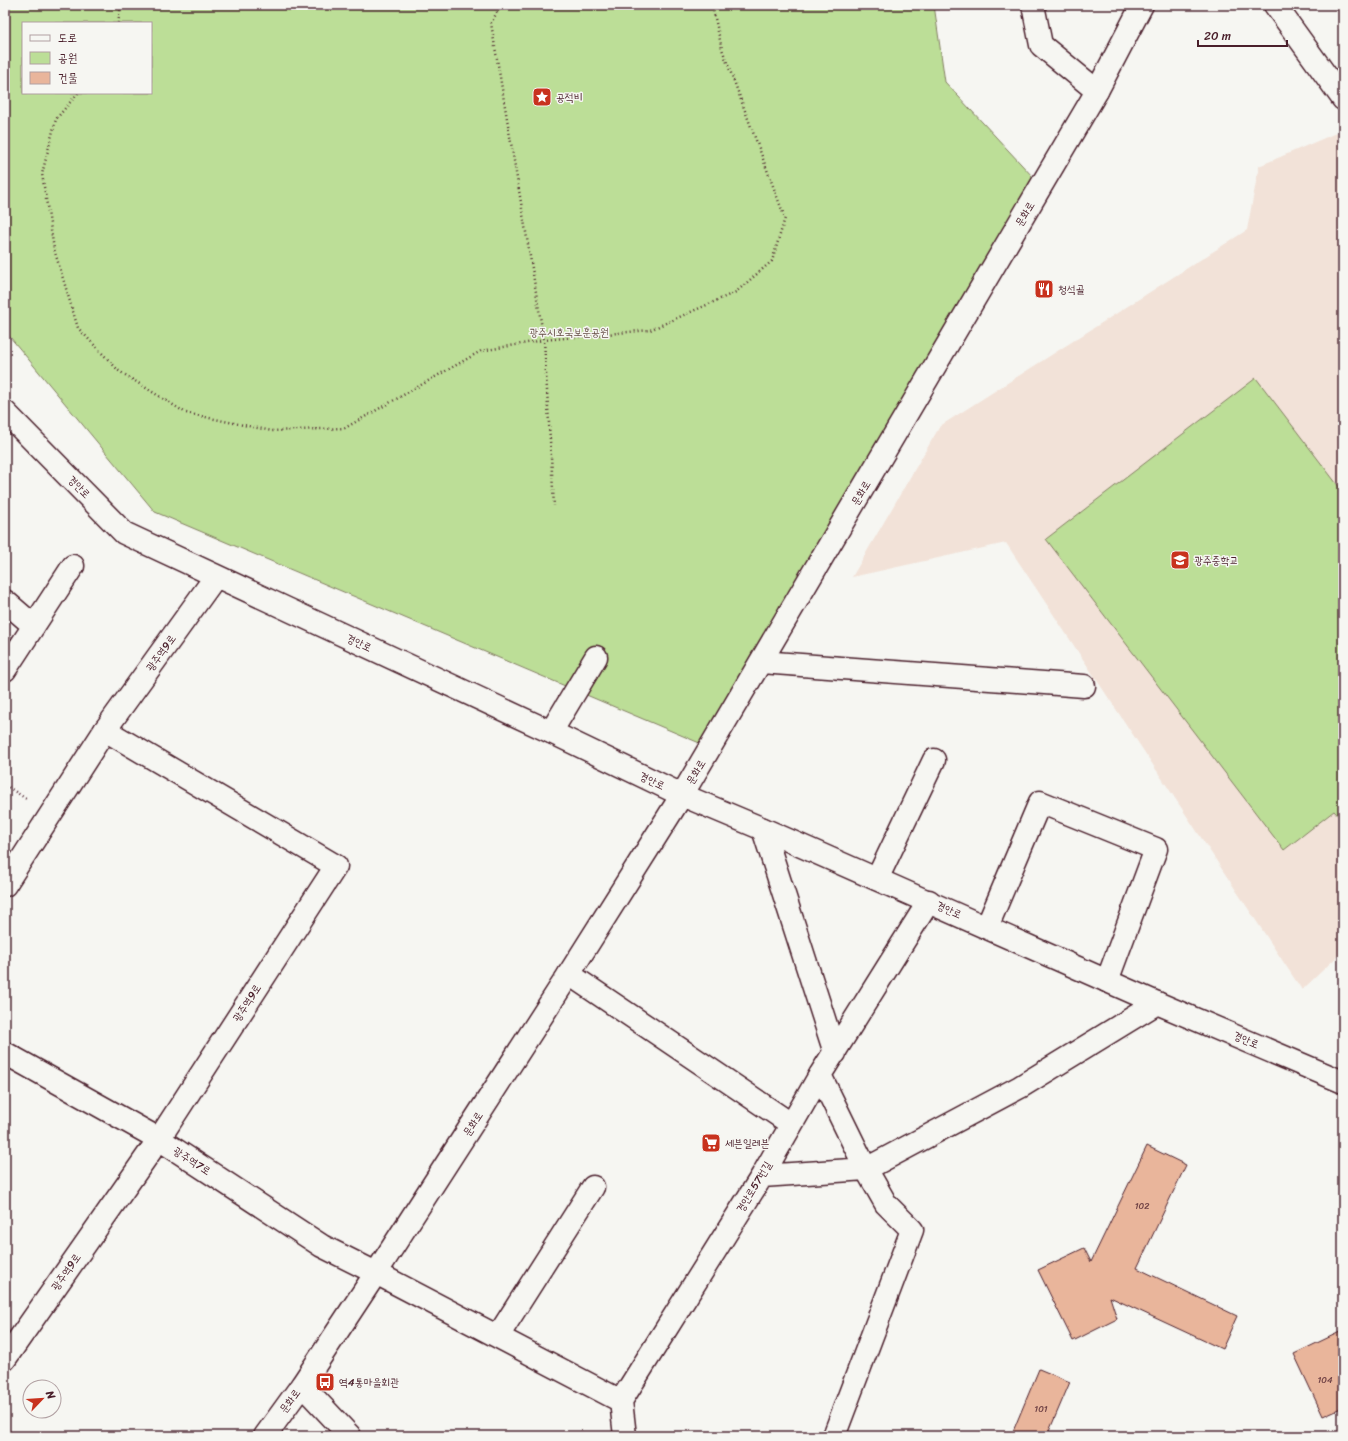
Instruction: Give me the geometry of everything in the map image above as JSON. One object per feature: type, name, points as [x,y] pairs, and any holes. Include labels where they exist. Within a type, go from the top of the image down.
[{"type":"street","points":[[1032,5],[1041,45],[1098,91]]},
{"type":"street","name":"문화로","points":[[265,1436],[302,1386],[376,1273],[569,974],[682,795],[1098,91],[1142,5]]},
{"type":"street","points":[[1275,5],[1343,99]]},
{"type":"street","name":"경안로","points":[[5,412],[124,533],[551,732],[682,795],[987,927],[1157,1003],[1343,1082]]},
{"type":"street","points":[[5,670],[73,566]]},
{"type":"street","name":"광주역9로","points":[[5,886],[105,730],[216,576]]},
{"type":"street","points":[[5,601],[34,626]]},
{"type":"street","points":[[551,732],[596,657]]},
{"type":"street","points":[[761,662],[1084,686]]},
{"type":"street","name":"광주역9로","points":[[5,1359],[159,1139],[336,866],[105,730]]},
{"type":"street","points":[[877,879],[934,760]]},
{"type":"street","points":[[987,927],[1040,802],[1156,849],[1107,981]]},
{"type":"street","points":[[763,829],[835,1053]]},
{"type":"street","name":"경안로57번길","points":[[621,1401],[762,1176],[820,1075],[929,902]]},
{"type":"street","points":[[569,974],[791,1124]]},
{"type":"street","points":[[762,1176],[866,1169],[1020,1088],[1157,1003]]},
{"type":"street","name":"광주역7로","points":[[5,1053],[159,1139],[322,1246],[376,1273]]},
{"type":"street","points":[[820,1075],[866,1169],[886,1204],[912,1230],[834,1436]]},
{"type":"street","points":[[498,1336],[593,1187]]},
{"type":"street","points":[[376,1273],[621,1401],[625,1436]]},
{"type":"street","name":"문화로","points":[[302,1386],[350,1436]]},
{"type":"path","points":[[118,22],[121,5]]},
{"type":"path","points":[[501,5],[491,23],[544,340],[554,506]]},
{"type":"path","points":[[77,94],[56,119],[42,174],[54,249],[78,328],[119,371],[186,413],[272,431],[345,428],[481,351],[544,340],[650,330],[736,292],[772,261],[785,218],[722,48],[712,5]]},
{"type":"shaded area","name":"광주중학교","points":[[1343,130],[1343,951],[1302,990],[1006,543],[852,577],[940,426],[1247,230],[1259,166]]},
{"type":"green space","name":"광주시호국보훈공원","points":[[5,5],[934,5],[945,82],[1033,177],[709,747],[155,512],[5,331]]},
{"type":"green space","points":[[1256,378],[1343,492],[1343,821],[1334,811],[1284,850],[1046,539]]},
{"type":"building","points":[[1147,1146],[1186,1165],[1137,1268],[1237,1316],[1222,1349],[1110,1297],[1117,1319],[1073,1341],[1038,1270],[1084,1248],[1091,1262]]},
{"type":"building","points":[[1342,1331],[1343,1407],[1323,1416],[1294,1354]]},
{"type":"building","points":[[1039,1369],[1070,1382],[1047,1436],[1011,1436]]},
{"type":"place","name":"공적비","points":[[542,97]]},
{"type":"place","name":"청석골","points":[[1044,289]]},
{"type":"place","name":"광주중학교","points":[[1180,560]]},
{"type":"place","name":"세븐일레븐","points":[[711,1143]]},
{"type":"place","name":"역4통마을회관","points":[[325,1382]]}]
